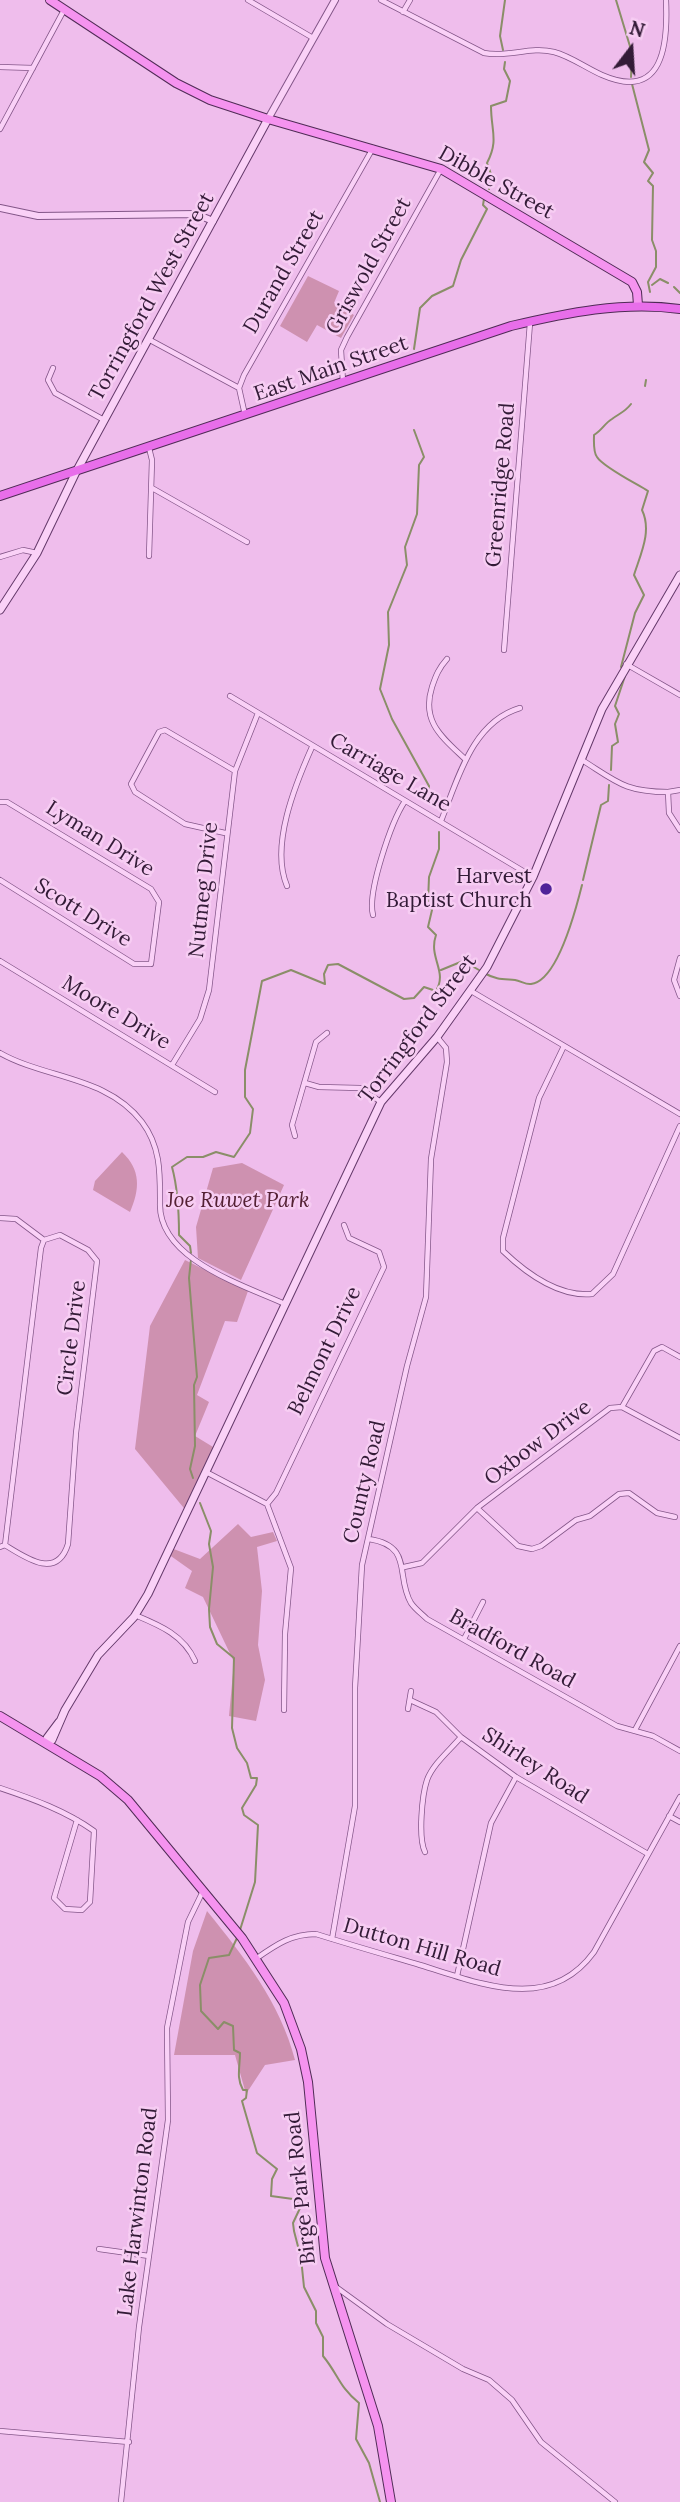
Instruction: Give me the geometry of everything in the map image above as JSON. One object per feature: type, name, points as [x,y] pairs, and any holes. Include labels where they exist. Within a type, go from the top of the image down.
[{"type":"highway","name":"East Main Street","points":[[0,496],[530,322],[583,311],[638,305],[680,309]]},
{"type":"main road","name":"Dibble Street","points":[[50,0],[176,83],[210,100],[441,169],[632,282],[637,292],[638,305]]},
{"type":"main road","name":"Torringford West Street","points":[[0,610],[37,553],[76,472],[268,119]]},
{"type":"main road","name":"Torringford Street","points":[[47,1744],[102,1648],[135,1615],[206,1472],[381,1102],[437,1037],[484,972],[533,877],[601,709],[680,575]]},
{"type":"main road","name":"Birge Park Road","points":[[0,1716],[100,1776],[128,1800],[242,1938],[284,2003],[301,2049],[308,2082],[324,2258],[379,2426],[391,2502]]},
{"type":"street","points":[[248,0],[313,38]]},
{"type":"street","name":"Torringford West Street","points":[[268,119],[335,0]]},
{"type":"street","points":[[381,0],[484,53],[553,52],[619,81],[637,80],[654,69],[665,53],[666,0]]},
{"type":"street","points":[[403,12],[410,0]]},
{"type":"street","points":[[0,129],[64,10]]},
{"type":"street","points":[[0,67],[33,68]]},
{"type":"street","name":"Durand Street","points":[[239,388],[373,148]]},
{"type":"street","name":"Griswold Street","points":[[343,383],[341,350],[346,337],[441,169]]},
{"type":"street","points":[[0,208],[38,216],[196,214],[213,221]]},
{"type":"street","name":"Greenridge Road","points":[[504,650],[530,322]]},
{"type":"street","points":[[150,340],[239,388],[246,416]]},
{"type":"street","points":[[53,368],[48,380],[55,393],[104,421]]},
{"type":"street","points":[[149,448],[152,488],[149,556]]},
{"type":"street","points":[[152,488],[247,542]]},
{"type":"street","points":[[0,557],[23,550],[37,553]]},
{"type":"street","points":[[447,659],[438,669],[427,705],[430,720],[466,760]]},
{"type":"street","points":[[624,669],[680,695]]},
{"type":"street","name":"Carriage Lane","points":[[230,696],[533,877]]},
{"type":"street","points":[[441,821],[466,760],[483,732],[501,714],[520,708]]},
{"type":"street","name":"Nutmeg Drive","points":[[172,1065],[200,1019],[209,990],[225,834],[235,771],[258,713]]},
{"type":"street","points":[[225,834],[185,824],[135,792],[131,784],[159,732],[165,730],[235,771]]},
{"type":"street","points":[[287,886],[281,872],[289,802],[312,746]]},
{"type":"street","points":[[582,760],[625,788],[639,792],[680,790]]},
{"type":"street","points":[[668,792],[669,813],[680,830]]},
{"type":"street","name":"Lyman Drive","points":[[0,802],[7,802],[48,824],[151,889],[159,902],[151,964]]},
{"type":"street","points":[[373,915],[370,904],[373,893],[399,810],[405,802]]},
{"type":"street","name":"Scott Drive","points":[[0,880],[134,964],[151,964]]},
{"type":"street","points":[[680,958],[674,980],[680,996]]},
{"type":"street","name":"Moore Drive","points":[[0,961],[215,1092]]},
{"type":"street","points":[[471,991],[563,1048],[680,1114]]},
{"type":"street","points":[[295,1136],[292,1125],[316,1042],[327,1033]]},
{"type":"street","name":"County Road","points":[[332,1939],[355,1806],[355,1688],[362,1565],[407,1366],[426,1297],[431,1158],[447,1062],[446,1048],[437,1037]]},
{"type":"street","points":[[563,1048],[539,1098],[503,1238],[503,1251],[512,1259],[560,1291],[577,1296],[592,1294],[613,1274],[680,1126]]},
{"type":"street","points":[[0,1053],[22,1064],[75,1078],[123,1104],[142,1122],[159,1160],[160,1215],[166,1233],[175,1246],[197,1261],[285,1304]]},
{"type":"street","points":[[304,1083],[319,1087],[360,1088],[381,1102]]},
{"type":"street","points":[[0,1217],[16,1219],[44,1240]]},
{"type":"street","name":"Belmont Drive","points":[[267,1504],[276,1493],[384,1266],[379,1252],[349,1238],[344,1225]]},
{"type":"street","name":"Circle Drive","points":[[60,1235],[88,1250],[97,1261],[76,1433],[68,1544],[60,1560],[48,1565],[2,1546],[44,1240],[60,1235]]},
{"type":"street","name":"Oxbow Drive","points":[[404,1567],[422,1563],[477,1508],[610,1408],[622,1407],[654,1351],[662,1348],[680,1357]]},
{"type":"street","points":[[622,1407],[680,1438]]},
{"type":"street","points":[[206,1472],[267,1504],[291,1567],[285,1634],[285,1710]]},
{"type":"street","points":[[477,1508],[518,1546],[532,1549],[541,1546],[576,1520],[590,1516],[619,1494],[629,1493],[657,1513],[675,1517]]},
{"type":"street","points":[[369,1539],[393,1547],[404,1567]]},
{"type":"street","name":"Bradford Road","points":[[404,1567],[404,1581],[412,1604],[428,1619],[617,1726],[653,1736],[680,1751]]},
{"type":"street","points":[[464,1639],[484,1602]]},
{"type":"street","points":[[135,1615],[169,1630],[191,1652],[195,1661]]},
{"type":"street","points":[[635,1730],[680,1646]]},
{"type":"street","points":[[408,1709],[411,1691]]},
{"type":"street","name":"Shirley Road","points":[[410,1700],[436,1712],[461,1737],[516,1777],[648,1854]]},
{"type":"street","points":[[425,1852],[420,1837],[427,1781],[435,1766],[461,1737]]},
{"type":"street","points":[[457,1976],[491,1823],[516,1777]]},
{"type":"street","points":[[0,1788],[77,1820],[94,1831],[90,1902],[82,1910],[65,1909],[54,1898],[77,1820]]},
{"type":"street","points":[[648,1854],[680,1797]]},
{"type":"street","points":[[670,1816],[680,1822]]},
{"type":"street","name":"Dutton Hill Road","points":[[257,1958],[277,1943],[298,1934],[332,1939],[492,1986],[522,1990],[565,1980],[581,1970],[648,1854]]},
{"type":"street","name":"Lake Harwinton Road","points":[[121,2502],[149,2256],[168,2120],[167,2028],[188,1922],[193,1906],[204,1890]]},
{"type":"street","points":[[99,2249],[149,2256]]},
{"type":"street","points":[[330,2282],[387,2324],[463,2369],[489,2380],[512,2400],[541,2442],[615,2502]]},
{"type":"street","points":[[0,2431],[129,2442]]},
{"type":"green space","points":[[308,276],[339,291],[334,303],[354,315],[341,338],[317,325],[307,342],[280,326]]},
{"type":"green space","points":[[122,1152],[133,1166],[137,1180],[136,1195],[130,1212],[93,1190],[95,1181]]},
{"type":"green space","name":"Joe Ruwet Park","points":[[242,1163],[284,1185],[241,1280],[198,1258],[196,1227],[213,1168]]},
{"type":"green space","points":[[185,1260],[248,1291],[237,1322],[225,1321],[197,1395],[209,1402],[195,1436],[218,1450],[188,1513],[135,1449],[150,1326]]},
{"type":"green space","points":[[238,1524],[251,1537],[273,1532],[277,1541],[257,1547],[262,1591],[258,1645],[265,1680],[256,1721],[229,1716],[234,1662],[203,1597],[185,1588],[192,1571],[168,1554],[171,1548],[200,1559]]},
{"type":"green space","points":[[207,1911],[247,1963],[270,1999],[295,2060],[265,2065],[246,2094],[235,2055],[174,2055],[193,1951]]},
{"type":"waterway","points":[[503,50],[500,36],[505,0]]},
{"type":"waterway","points":[[616,0],[632,53],[631,77]]},
{"type":"waterway","points":[[489,189],[491,174],[487,163],[494,141],[491,106],[506,101],[510,81],[504,69],[505,62]]},
{"type":"waterway","points":[[632,84],[649,150],[644,162],[653,173],[648,181],[653,186],[652,240],[656,251],[656,267],[648,282],[650,292]]},
{"type":"waterway","points":[[414,349],[420,308],[432,296],[453,286],[461,260],[487,209],[483,205],[484,199]]},
{"type":"waterway","points":[[652,285],[660,279],[668,283]]},
{"type":"waterway","points":[[674,287],[680,293]]},
{"type":"waterway","points":[[645,386],[646,380]]},
{"type":"waterway","points":[[621,667],[635,613],[644,595],[634,575],[646,534],[642,510],[648,491],[600,461],[595,452],[594,435],[631,404]]},
{"type":"waterway","points":[[414,430],[424,457],[419,465],[417,514],[405,547],[407,565],[388,612],[389,645],[380,689],[392,719],[429,786],[428,794],[436,807]]},
{"type":"waterway","points":[[611,770],[612,746],[618,742],[615,724],[619,714],[615,706],[625,676]]},
{"type":"waterway","points":[[583,880],[601,805],[608,801],[609,785]]},
{"type":"waterway","points":[[191,1253],[190,1246],[179,1235],[178,1201],[172,1167],[187,1157],[203,1157],[216,1152],[234,1157],[250,1133],[253,1109],[245,1097],[245,1070],[262,981],[291,970],[325,984],[324,974],[328,965],[338,964],[404,999],[414,998],[424,987],[436,991],[440,977],[434,951],[436,935],[428,927],[432,910],[428,902],[429,877],[439,849],[439,832]]},
{"type":"waterway","points":[[484,973],[527,984],[541,980],[550,970],[565,941],[582,885]]},
{"type":"waterway","points":[[441,970],[463,961],[479,970]]},
{"type":"waterway","points":[[191,1259],[189,1278],[197,1377],[194,1385],[195,1446],[190,1469],[193,1478]]},
{"type":"waterway","points":[[200,1503],[211,1531],[209,1544],[213,1567],[210,1627],[217,1644],[234,1658],[232,1728],[237,1748],[247,1763],[251,1778],[257,1778],[256,1785],[242,1808],[244,1815],[258,1825],[255,1882],[240,1930]]},
{"type":"waterway","points":[[237,1938],[229,1955],[209,1958],[200,1985],[201,2011],[218,2029],[224,2022],[233,2026],[234,2050],[240,2053],[240,2081],[243,2090],[247,2090],[246,2098],[242,2101],[257,2153],[277,2169],[272,2179],[271,2196],[293,2199],[301,2206],[293,2223],[304,2287],[316,2311],[316,2323],[323,2337],[323,2356],[347,2391],[359,2403],[356,2439],[369,2463],[380,2502]]},
{"type":"place","name":"Harvest Baptist Church","points":[[546,889]]}]
